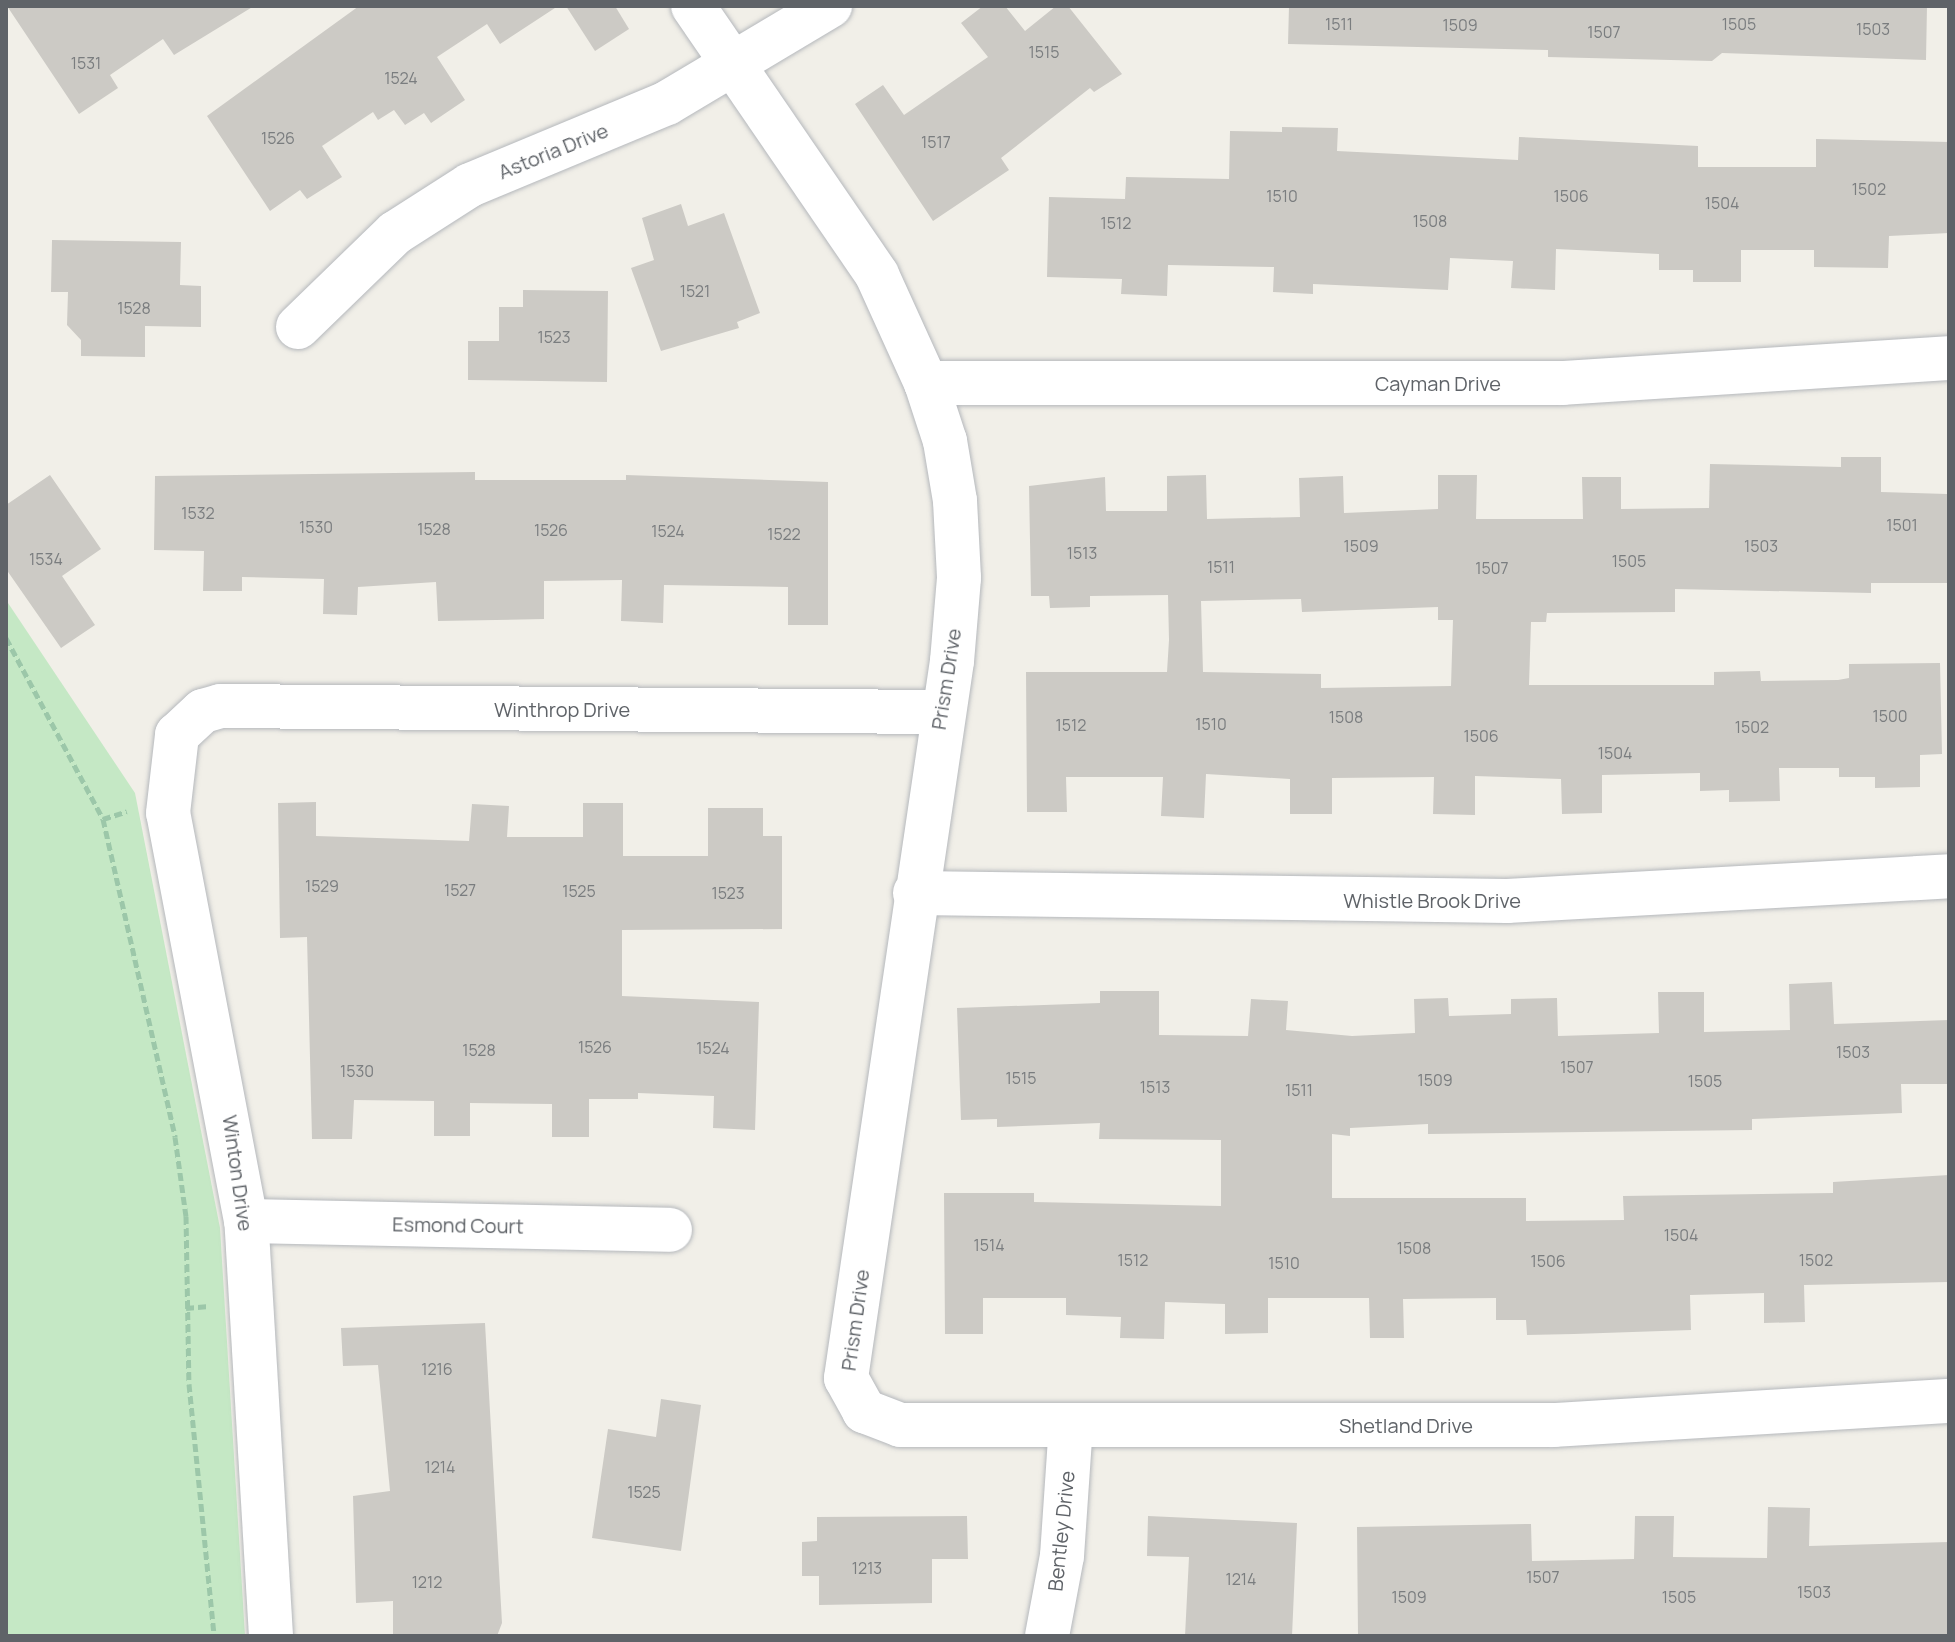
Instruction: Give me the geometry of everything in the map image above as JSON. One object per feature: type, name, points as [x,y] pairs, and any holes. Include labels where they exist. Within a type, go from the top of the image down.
[{"type":"street","name":"Prism Drive","points":[[693,6],[877,275],[926,383],[945,441],[959,578],[846,1378],[864,1411]]},
{"type":"street","name":"Astoria Drive","points":[[298,327],[395,233],[470,185],[733,68],[830,6]]},
{"type":"street","name":"Cayman Drive","points":[[926,383],[1563,383],[1949,358]]},
{"type":"street","name":"Winthrop Drive","points":[[188,721],[220,706],[940,712]]},
{"type":"street","name":"Winton Drive","points":[[188,721],[171,751],[168,813],[246,1221],[271,1636]]},
{"type":"street","name":"Whistle Brook Drive","points":[[915,893],[1507,901],[1949,876]]},
{"type":"street","name":"Esmond Court","points":[[246,1221],[670,1230]]},
{"type":"street","name":"Shetland Drive","points":[[864,1411],[900,1425],[1568,1424],[1949,1401]]},
{"type":"street","name":"Bentley Drive","points":[[1047,1636],[1062,1556],[1071,1425]]},
{"type":"path","points":[[6,638],[103,819],[175,1137],[186,1216],[189,1384],[214,1636]]},
{"type":"green space","points":[[6,600],[135,793],[220,1228],[245,1636],[6,1636]]},
{"type":"building","points":[[7,6],[254,6],[174,55],[163,39],[110,75],[118,88],[79,114]]},
{"type":"building","points":[[359,6],[558,6],[500,44],[487,24],[437,57],[465,100],[431,123],[424,113],[405,125],[394,110],[378,120],[373,112],[322,146],[342,177],[307,199],[300,190],[270,211],[207,116]]},
{"type":"building","points":[[566,6],[615,6],[629,29],[595,51]]},
{"type":"building","points":[[983,6],[1005,6],[1025,31],[1056,6],[1068,6],[1122,74],[1094,92],[1090,88],[1001,158],[1009,170],[933,221],[855,104],[883,85],[904,115],[988,57],[961,23]]},
{"type":"building","points":[[1289,6],[1927,6],[1926,60],[1722,53],[1712,61],[1548,57],[1548,50],[1288,44]]},
{"type":"building","points":[[1282,127],[1338,128],[1337,151],[1518,160],[1519,137],[1698,146],[1698,167],[1816,167],[1816,139],[1949,142],[1949,233],[1889,236],[1888,268],[1814,267],[1814,250],[1741,250],[1741,282],[1693,282],[1693,270],[1659,270],[1659,254],[1556,249],[1555,290],[1511,288],[1513,261],[1450,258],[1448,290],[1313,284],[1313,294],[1273,292],[1274,267],[1168,265],[1167,296],[1121,294],[1122,279],[1047,277],[1049,197],[1125,199],[1126,177],[1229,179],[1230,131],[1282,132]]},
{"type":"building","points":[[681,204],[688,226],[724,213],[760,313],[737,322],[739,328],[661,351],[631,268],[654,260],[642,218]]},
{"type":"building","points":[[52,240],[181,242],[180,285],[201,286],[201,327],[145,326],[145,357],[81,356],[81,340],[67,325],[68,292],[51,292]]},
{"type":"building","points":[[523,290],[608,291],[607,382],[468,380],[468,341],[499,341],[499,307],[523,307]]},
{"type":"building","points":[[1841,457],[1881,457],[1881,492],[1947,494],[1947,583],[1871,583],[1871,593],[1675,589],[1675,612],[1547,613],[1546,622],[1531,622],[1529,685],[1714,685],[1714,672],[1760,671],[1761,681],[1838,680],[1849,678],[1849,664],[1940,663],[1942,754],[1920,755],[1920,787],[1875,788],[1875,777],[1839,777],[1839,768],[1779,768],[1780,801],[1729,802],[1729,790],[1700,791],[1700,773],[1602,775],[1602,813],[1562,814],[1561,779],[1475,776],[1475,815],[1433,814],[1434,777],[1332,778],[1332,814],[1290,814],[1290,779],[1206,774],[1204,818],[1161,816],[1163,777],[1066,777],[1067,812],[1027,812],[1026,672],[1167,672],[1169,640],[1168,595],[1090,596],[1090,607],[1050,608],[1049,596],[1031,596],[1029,486],[1105,477],[1106,511],[1167,511],[1167,476],[1206,475],[1207,519],[1300,517],[1299,478],[1343,476],[1344,513],[1438,509],[1438,475],[1477,475],[1476,519],[1583,519],[1582,477],[1621,477],[1621,509],[1709,508],[1710,464],[1841,467]],"holes":[[[1301,599],[1302,612],[1438,607],[1438,620],[1453,620],[1451,686],[1321,688],[1321,674],[1203,672],[1201,601]]]},
{"type":"building","points":[[475,472],[475,480],[626,480],[626,475],[828,482],[828,625],[788,625],[788,587],[664,585],[663,623],[621,621],[622,580],[544,581],[544,619],[438,621],[436,582],[358,587],[357,615],[323,614],[324,579],[242,577],[242,591],[203,591],[204,551],[154,550],[155,476]]},
{"type":"building","points":[[50,475],[101,549],[62,576],[95,625],[61,648],[6,569],[6,505]]},
{"type":"building","points":[[316,802],[316,836],[469,841],[472,804],[509,806],[507,837],[583,837],[583,803],[623,803],[623,856],[708,856],[708,808],[763,808],[763,836],[782,836],[782,929],[622,930],[622,996],[759,1002],[755,1130],[713,1128],[714,1096],[638,1093],[638,1099],[589,1099],[589,1137],[552,1137],[552,1104],[470,1103],[470,1136],[434,1136],[434,1101],[354,1100],[352,1139],[312,1139],[307,937],[280,938],[278,803]]},
{"type":"building","points":[[1832,982],[1834,1024],[1949,1020],[1949,1084],[1901,1084],[1902,1113],[1752,1119],[1752,1130],[1428,1134],[1428,1124],[1350,1128],[1350,1136],[1332,1134],[1332,1198],[1526,1198],[1526,1221],[1624,1220],[1623,1196],[1833,1193],[1833,1182],[1949,1175],[1949,1282],[1804,1285],[1805,1322],[1764,1323],[1764,1293],[1690,1295],[1691,1330],[1527,1335],[1526,1320],[1496,1320],[1496,1298],[1403,1299],[1404,1338],[1370,1338],[1369,1298],[1268,1298],[1268,1333],[1225,1334],[1225,1304],[1165,1302],[1164,1339],[1120,1338],[1121,1317],[1066,1315],[1066,1298],[983,1298],[983,1334],[945,1334],[944,1193],[1034,1193],[1034,1202],[1221,1206],[1221,1140],[1099,1139],[1100,1123],[997,1127],[997,1119],[961,1120],[957,1008],[1100,1003],[1100,991],[1159,991],[1159,1035],[1248,1036],[1251,999],[1288,1001],[1286,1030],[1352,1036],[1415,1033],[1414,999],[1448,998],[1449,1016],[1511,1014],[1511,999],[1557,998],[1558,1036],[1659,1033],[1658,992],[1704,992],[1704,1032],[1790,1030],[1789,984]]},
{"type":"building","points":[[485,1323],[502,1623],[497,1636],[393,1636],[393,1601],[356,1603],[353,1496],[390,1491],[378,1365],[343,1366],[341,1328]]},
{"type":"building","points":[[661,1399],[701,1405],[681,1551],[592,1538],[608,1429],[656,1437]]},
{"type":"building","points":[[1768,1507],[1810,1508],[1809,1546],[1949,1542],[1949,1636],[1358,1636],[1357,1527],[1531,1524],[1532,1561],[1634,1559],[1635,1516],[1674,1516],[1673,1557],[1767,1558]]},
{"type":"building","points":[[967,1516],[968,1559],[932,1559],[932,1603],[819,1605],[819,1576],[802,1576],[802,1542],[817,1541],[817,1517]]},
{"type":"building","points":[[1148,1516],[1297,1523],[1292,1636],[1185,1636],[1189,1557],[1147,1556]]}]
